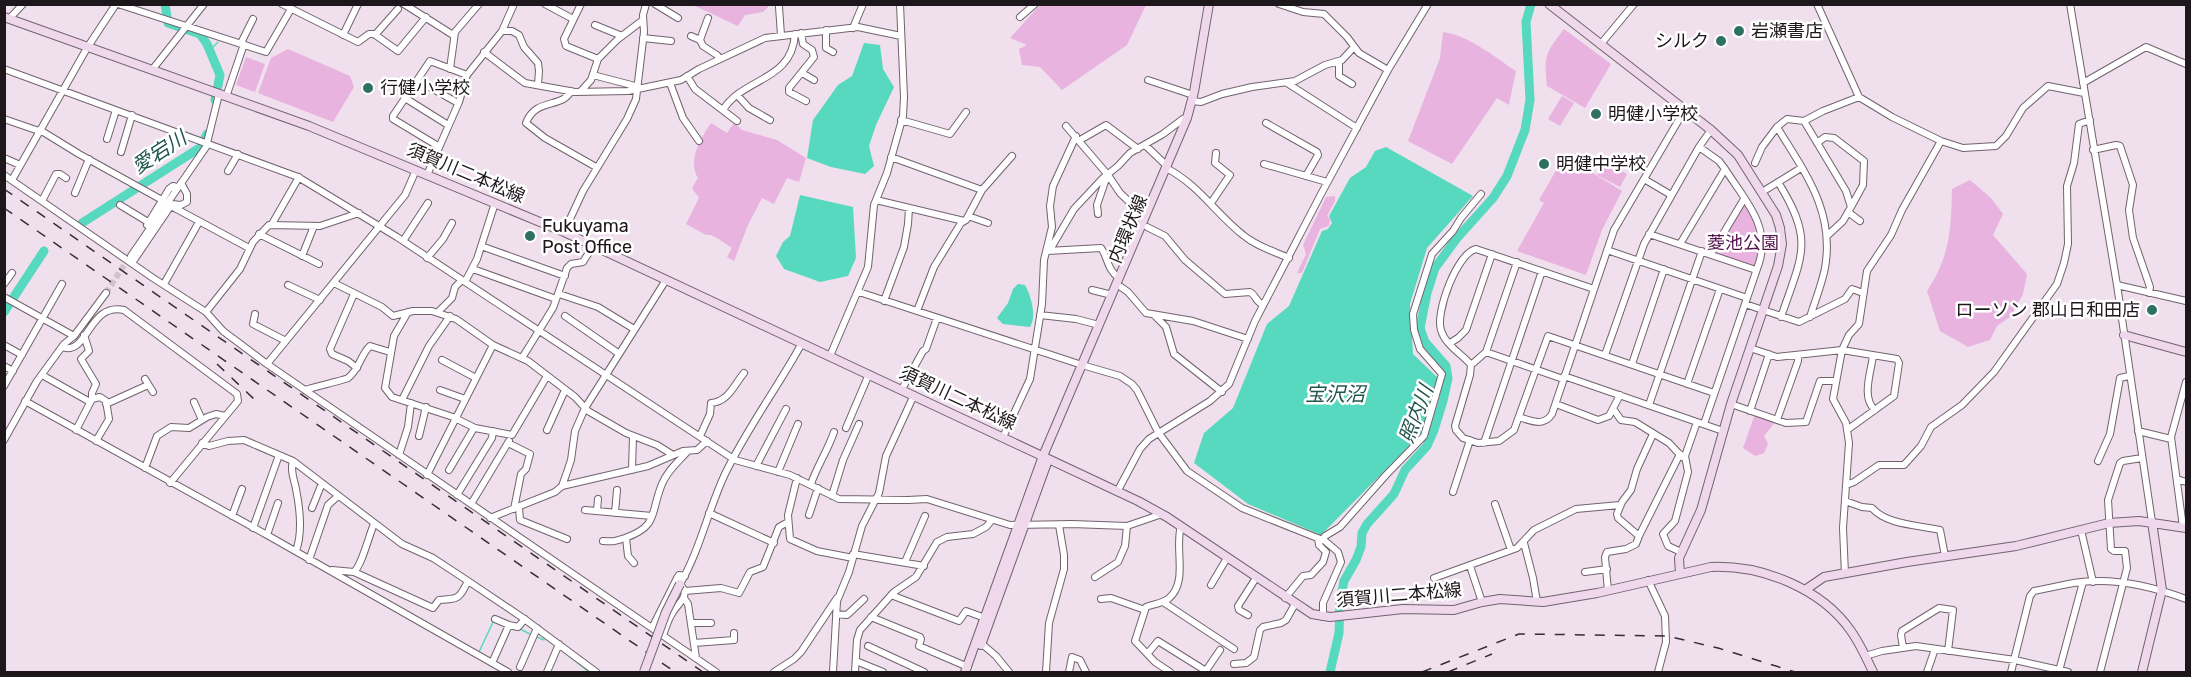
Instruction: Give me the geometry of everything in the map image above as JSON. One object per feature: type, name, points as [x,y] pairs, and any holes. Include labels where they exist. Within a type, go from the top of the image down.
[{"type":"main road","name":"内環状線","points":[[1084,365],[1147,227],[1194,99],[1209,4]]},
{"type":"main road","name":"内環状線","points":[[1022,525],[1099,326],[1168,168],[1187,118],[1194,99],[1214,4]]},
{"type":"main road","points":[[1549,4],[1738,154],[1776,215],[1780,228],[1782,244],[1778,266],[1731,404],[1701,510],[1681,552],[1678,564],[1680,574]]},
{"type":"main road","name":"須賀川二本松線","points":[[7,18],[309,126],[564,232],[902,389],[1162,514],[1308,613],[1327,617],[1403,609],[1454,610],[1500,599],[1537,602],[1608,591],[1711,567],[1726,567],[1755,571],[1805,590],[1845,624],[1873,672]]},
{"type":"main road","points":[[2124,335],[2187,352]]},
{"type":"main road","points":[[1805,590],[1819,579],[1945,556],[2016,546],[2109,523],[2139,521],[2185,527]]},
{"type":"main road","points":[[2142,672],[2162,590],[2152,522]]},
{"type":"main road","points":[[968,671],[985,618],[1022,525]]},
{"type":"main road","points":[[968,671],[982,644],[1022,525]]},
{"type":"main road","points":[[644,672],[666,612],[684,587]]},
{"type":"street","points":[[7,18],[23,4]]},
{"type":"street","points":[[12,180],[87,48],[117,4],[267,52],[291,9]]},
{"type":"street","points":[[152,70],[204,4]]},
{"type":"street","points":[[282,4],[358,42],[369,34],[375,35],[400,51],[426,17]]},
{"type":"street","points":[[343,34],[358,4]]},
{"type":"street","points":[[450,69],[453,35],[479,4]]},
{"type":"street","points":[[427,175],[458,103],[467,75],[502,31],[514,4]]},
{"type":"street","points":[[581,4],[564,39],[565,45],[598,59]]},
{"type":"street","points":[[655,4],[678,18]]},
{"type":"street","points":[[853,28],[863,4]]},
{"type":"street","points":[[830,356],[868,267],[876,200],[887,173],[901,120],[904,97],[900,4]]},
{"type":"street","points":[[1020,17],[1035,4]]},
{"type":"street","points":[[1278,4],[1303,12],[1324,14],[1359,53],[1388,70]]},
{"type":"street","points":[[1117,492],[1140,449],[1149,439],[1222,392],[1229,384],[1263,305],[1388,70],[1428,4]]},
{"type":"street","points":[[1600,45],[1634,4]]},
{"type":"street","points":[[1817,4],[1859,97],[1892,117],[1941,141],[1963,148],[1993,147],[2006,136],[2023,108],[2048,86],[2084,93]]},
{"type":"street","points":[[2070,4],[2152,522]]},
{"type":"street","points":[[547,5],[573,19]]},
{"type":"street","points":[[564,232],[580,195],[627,119],[639,88],[646,5]]},
{"type":"street","points":[[375,35],[401,7],[426,17],[453,35]]},
{"type":"street","points":[[779,7],[781,35]]},
{"type":"street","points":[[700,39],[708,18]]},
{"type":"street","points":[[132,263],[179,185],[208,143],[223,96],[253,19]]},
{"type":"street","points":[[581,90],[593,75],[598,59],[643,20]]},
{"type":"street","points":[[595,25],[622,36]]},
{"type":"street","points":[[484,52],[521,81],[571,91],[628,91],[670,83],[756,40],[781,35],[853,28],[901,36]]},
{"type":"street","points":[[825,30],[826,48],[833,52]]},
{"type":"street","points":[[502,31],[512,31],[519,35],[524,47],[540,70],[538,85]]},
{"type":"street","points":[[798,34],[803,44],[814,53],[811,61],[789,88],[789,92],[806,101]]},
{"type":"street","points":[[723,110],[731,99],[786,63],[798,34]]},
{"type":"street","points":[[691,36],[700,39],[704,46],[720,59]]},
{"type":"street","points":[[643,38],[671,42]]},
{"type":"street","points":[[1148,80],[1194,99],[1298,80],[1325,65],[1338,62],[1354,46]]},
{"type":"street","points":[[2083,84],[2144,48],[2166,54],[2187,64]]},
{"type":"street","points":[[438,146],[393,119],[393,116],[430,61],[467,75]]},
{"type":"street","points":[[1338,62],[1339,76],[1352,84]]},
{"type":"street","points":[[4,69],[299,177],[464,280],[733,458],[797,478],[832,496],[844,499],[927,499],[992,520],[1022,525],[1127,526],[1162,514]]},
{"type":"street","points":[[802,73],[814,80]]},
{"type":"street","points":[[593,75],[639,88]]},
{"type":"street","points":[[687,76],[695,89],[737,121]]},
{"type":"street","points":[[417,80],[458,103]]},
{"type":"street","points":[[670,83],[683,118],[699,141]]},
{"type":"street","points":[[1287,83],[1357,128]]},
{"type":"street","points":[[571,91],[567,97],[538,107],[526,123],[545,138],[596,167]]},
{"type":"street","points":[[737,95],[749,108],[770,120]]},
{"type":"street","points":[[1755,164],[1762,147],[1777,127],[1787,119],[1804,121],[1822,111],[1859,97]]},
{"type":"street","points":[[405,98],[448,125]]},
{"type":"street","points":[[107,140],[117,110]]},
{"type":"street","points":[[1519,417],[1538,422],[1546,421],[1552,414],[1614,230],[1684,111]]},
{"type":"street","points":[[901,120],[950,134],[966,112]]},
{"type":"street","points":[[121,152],[132,116]]},
{"type":"street","points":[[1047,250],[1051,248],[1074,209],[1130,153],[1187,118]]},
{"type":"street","points":[[4,119],[40,131],[249,248]]},
{"type":"street","points":[[1846,485],[1879,465],[1904,465],[1921,446],[1931,427],[1962,405],[1994,372],[2049,297],[2059,278],[2066,252],[2067,186],[2074,163],[2079,124],[2090,120]]},
{"type":"street","points":[[1804,121],[1846,191],[1849,209],[1860,221]]},
{"type":"street","points":[[1266,123],[1317,152],[1318,155],[1306,176]]},
{"type":"street","points":[[1003,437],[1030,379],[1040,315],[1043,266],[1052,227],[1050,206],[1055,180],[1078,138],[1106,125],[1138,149]]},
{"type":"street","points":[[1066,126],[1108,175],[1119,193],[1145,217]]},
{"type":"street","points":[[1777,127],[1819,198],[1825,218],[1828,236],[1825,269],[1809,317]]},
{"type":"street","points":[[1605,355],[1637,261],[1649,234],[1710,130]]},
{"type":"street","points":[[1817,143],[1828,137],[1834,138],[1864,161],[1863,185],[1843,221],[1828,236]]},
{"type":"street","points":[[1845,574],[1843,528],[1849,443],[1847,430],[1833,399],[1842,350],[1850,334],[1859,324],[1867,271],[1891,235],[1902,210],[1941,141]]},
{"type":"street","points":[[1146,145],[1168,168],[1211,203],[1245,237],[1289,258]]},
{"type":"street","points":[[2093,150],[2120,146],[2133,185],[2128,210],[2133,238],[2150,287],[2149,293]]},
{"type":"street","points":[[1608,591],[1605,557],[1607,552],[1626,549],[1636,544],[1701,423],[1714,393],[1763,250],[1762,232],[1744,199],[1719,161],[1699,147]]},
{"type":"street","points":[[1211,203],[1230,175],[1215,163],[1216,153]]},
{"type":"street","points":[[228,171],[238,154]]},
{"type":"street","points":[[917,311],[934,267],[982,190],[1012,156]]},
{"type":"street","points":[[891,157],[982,190]]},
{"type":"street","points":[[4,158],[20,165]]},
{"type":"street","points":[[75,193],[89,159]]},
{"type":"street","points":[[1263,164],[1328,182]]},
{"type":"street","points":[[1762,192],[1802,168]]},
{"type":"street","points":[[1680,244],[1725,169]]},
{"type":"street","points":[[267,364],[405,195],[416,170]]},
{"type":"street","points":[[42,201],[56,174],[66,177]]},
{"type":"street","points":[[4,175],[206,312],[223,331],[267,364],[716,672]]},
{"type":"street","points":[[1098,214],[1096,205],[1108,175]]},
{"type":"street","points":[[206,312],[240,269],[249,248],[272,224],[299,177]]},
{"type":"street","points":[[1644,179],[1671,195]]},
{"type":"street","points":[[1779,182],[1796,212],[1802,241],[1802,255],[1781,316]]},
{"type":"street","points":[[168,203],[181,205],[187,202],[187,194],[179,185]]},
{"type":"street","points":[[1320,539],[1340,528],[1424,436],[1442,374],[1420,349],[1414,330],[1413,314],[1432,254],[1453,231],[1480,194]]},
{"type":"street","points":[[1711,255],[1744,199]]},
{"type":"street","points":[[876,200],[988,223]]},
{"type":"street","points":[[128,257],[148,222],[168,203]]},
{"type":"street","points":[[128,257],[168,203]]},
{"type":"street","points":[[403,241],[428,203]]},
{"type":"street","points":[[438,312],[452,298],[455,287],[473,269],[495,203]]},
{"type":"street","points":[[120,205],[148,222]]},
{"type":"street","points":[[885,301],[903,247],[909,208]]},
{"type":"street","points":[[272,224],[324,225],[359,213]]},
{"type":"street","points":[[164,284],[199,222]]},
{"type":"street","points":[[427,258],[443,239],[452,223]]},
{"type":"street","points":[[302,256],[314,226]]},
{"type":"street","points":[[1147,227],[1165,236],[1185,260],[1224,293],[1250,292],[1256,302],[1263,305]]},
{"type":"street","points":[[260,234],[319,264]]},
{"type":"street","points":[[1649,234],[1756,270]]},
{"type":"street","points":[[481,246],[565,276]]},
{"type":"street","points":[[522,358],[540,331],[558,296],[568,266],[583,262],[593,246]]},
{"type":"street","points":[[1047,250],[1053,252],[1100,247],[1106,262],[1119,278]]},
{"type":"street","points":[[1594,289],[1473,249],[1450,280],[1440,325],[1442,333],[1471,365],[1471,373],[1455,426],[1463,438],[1484,443],[1499,441],[1514,429],[1548,336],[1714,393]]},
{"type":"street","points":[[1607,250],[1720,289],[1763,310],[1799,322],[1845,299],[1852,289],[1863,293]]},
{"type":"street","points":[[1649,405],[1702,251]]},
{"type":"street","points":[[1450,343],[1466,330],[1492,254]]},
{"type":"street","points":[[1471,365],[1486,352],[1516,262]]},
{"type":"street","points":[[473,269],[598,307],[634,329]]},
{"type":"street","points":[[1632,364],[1665,269]]},
{"type":"street","points":[[1484,443],[1542,271]]},
{"type":"street","points":[[4,284],[12,273]]},
{"type":"street","points":[[562,486],[571,460],[575,431],[585,408],[666,280]]},
{"type":"street","points":[[333,283],[382,307],[393,316],[408,312],[438,312],[450,316],[493,345],[522,358],[585,408],[633,436],[673,455]]},
{"type":"street","points":[[4,386],[62,284]]},
{"type":"street","points":[[288,285],[320,300]]},
{"type":"street","points":[[2116,285],[2186,300]]},
{"type":"street","points":[[1121,287],[1146,314],[1193,321],[1248,339]]},
{"type":"street","points":[[1687,384],[1720,289]]},
{"type":"street","points":[[1092,290],[1112,295]]},
{"type":"street","points":[[859,292],[1120,376],[1132,384],[1158,432],[1187,471],[1242,508],[1320,539],[1338,552],[1341,562],[1323,603],[1327,617]]},
{"type":"street","points":[[6,436],[42,375],[106,293]]},
{"type":"street","points":[[354,294],[330,349],[332,354],[357,368]]},
{"type":"street","points":[[4,297],[74,336]]},
{"type":"street","points":[[62,347],[72,349],[99,317],[108,310],[119,309],[128,312],[237,394],[239,400],[170,483]]},
{"type":"street","points":[[408,312],[397,329],[390,352],[386,390],[392,397],[456,418],[474,428],[510,434]]},
{"type":"street","points":[[255,314],[253,324],[286,341]]},
{"type":"street","points":[[1040,315],[1076,319],[1099,326]]},
{"type":"street","points":[[1155,315],[1166,327],[1174,354],[1222,392]]},
{"type":"street","points":[[402,400],[429,345],[450,316]]},
{"type":"street","points":[[565,316],[618,353]]},
{"type":"street","points":[[902,389],[926,349],[937,318]]},
{"type":"street","points":[[76,430],[91,401],[96,384],[81,359],[89,351],[84,335]]},
{"type":"street","points":[[663,635],[684,587],[709,513],[733,458],[802,343]]},
{"type":"street","points":[[4,345],[22,355]]},
{"type":"street","points":[[305,390],[347,379],[357,368],[370,345],[390,352]]},
{"type":"street","points":[[427,475],[493,345]]},
{"type":"street","points":[[1750,348],[1777,357],[1842,350],[1897,359],[1899,361],[1894,396],[1847,430]]},
{"type":"street","points":[[1486,352],[1723,431]]},
{"type":"street","points":[[1750,411],[1769,354]]},
{"type":"street","points":[[1777,420],[1798,355]]},
{"type":"street","points":[[1873,356],[1868,398],[1875,410]]},
{"type":"street","points":[[442,360],[476,378]]},
{"type":"street","points":[[4,366],[14,371]]},
{"type":"street","points":[[700,436],[710,414],[711,403],[726,398],[744,373]]},
{"type":"street","points":[[846,428],[869,374]]},
{"type":"street","points":[[42,375],[91,401]]},
{"type":"street","points":[[471,504],[508,443],[510,434],[517,429],[528,405],[547,376]]},
{"type":"street","points":[[2098,461],[2110,435],[2120,378],[2129,376]]},
{"type":"street","points":[[1731,404],[1786,423],[1806,422],[1820,381],[1836,381]]},
{"type":"street","points":[[106,404],[146,382],[153,392]]},
{"type":"street","points":[[2185,527],[2171,439],[2185,396],[2187,382]]},
{"type":"street","points":[[440,390],[465,399]]},
{"type":"street","points":[[547,429],[565,390]]},
{"type":"street","points":[[834,672],[838,598],[866,516],[876,500],[886,456],[914,395]]},
{"type":"street","points":[[1556,404],[1599,420],[1609,416],[1620,395]]},
{"type":"street","points":[[91,401],[100,397],[106,401],[108,419],[96,441]]},
{"type":"street","points":[[25,401],[296,551],[507,672]]},
{"type":"street","points":[[194,402],[202,420]]},
{"type":"street","points":[[399,455],[408,427],[411,403]]},
{"type":"street","points":[[419,436],[426,407]]},
{"type":"street","points":[[756,466],[786,409]]},
{"type":"street","points":[[1614,410],[1621,420],[1635,422],[1669,443],[1682,457],[1688,472],[1675,521],[1663,534],[1668,546],[1681,552]]},
{"type":"street","points":[[145,468],[160,432],[172,426],[189,428],[216,414],[225,416]]},
{"type":"street","points":[[778,472],[798,424]]},
{"type":"street","points":[[832,496],[859,424]]},
{"type":"street","points":[[449,470],[474,428]]},
{"type":"street","points":[[457,495],[492,438],[493,431]]},
{"type":"street","points":[[2138,431],[2171,439]]},
{"type":"street","points":[[811,484],[834,432]]},
{"type":"street","points":[[1639,536],[1618,518],[1617,514],[1620,505],[1631,490],[1636,469],[1653,434]]},
{"type":"street","points":[[632,470],[633,436]]},
{"type":"street","points":[[202,443],[213,445],[244,440],[292,461],[374,524],[402,543],[433,558],[468,580],[596,672]]},
{"type":"street","points":[[1453,492],[1470,440]]},
{"type":"street","points":[[490,518],[555,492],[562,486],[648,466],[673,455],[700,449],[707,441]]},
{"type":"street","points":[[508,443],[530,454],[526,469],[521,474],[517,508],[520,520],[567,539]]},
{"type":"street","points":[[603,540],[617,542],[645,529],[652,516],[662,483],[673,465],[687,452]]},
{"type":"street","points":[[253,528],[279,455]]},
{"type":"street","points":[[2100,672],[2127,568],[2127,553],[2111,549],[2108,500],[2120,463],[2142,458]]},
{"type":"street","points":[[292,461],[291,467],[300,513],[299,541],[296,551]]},
{"type":"street","points":[[790,538],[788,522],[797,478]]},
{"type":"street","points":[[2177,479],[2187,482]]},
{"type":"street","points":[[312,508],[322,483]]},
{"type":"street","points":[[809,514],[818,488]]},
{"type":"street","points":[[232,516],[242,489]]},
{"type":"street","points":[[615,513],[617,490]]},
{"type":"street","points":[[309,560],[327,507],[338,496]]},
{"type":"street","points":[[597,511],[598,499]]},
{"type":"street","points":[[1845,501],[1872,508],[1877,514],[1890,520],[1939,529],[1945,556]]},
{"type":"street","points":[[267,535],[278,503]]},
{"type":"street","points":[[1495,504],[1511,550]]},
{"type":"street","points":[[1434,578],[1511,550],[1524,543],[1534,530],[1576,509],[1620,505]]},
{"type":"street","points":[[585,510],[652,516]]},
{"type":"street","points":[[709,513],[774,543]]},
{"type":"street","points":[[905,562],[925,516]]},
{"type":"street","points":[[855,672],[858,635],[891,595],[916,577],[940,539],[973,534],[986,527],[992,520]]},
{"type":"street","points":[[684,587],[719,588],[738,594],[750,572],[763,567],[779,527],[788,522]]},
{"type":"street","points":[[354,572],[359,568],[374,524]]},
{"type":"street","points":[[1046,672],[1049,624],[1064,569],[1064,549],[1059,525]]},
{"type":"street","points":[[1095,577],[1118,562],[1125,546],[1127,526]]},
{"type":"street","points":[[1166,671],[1136,641],[1148,606],[1162,602],[1172,595],[1178,586],[1180,526]]},
{"type":"street","points":[[2081,530],[2093,582]]},
{"type":"street","points":[[777,534],[814,550],[924,566]]},
{"type":"street","points":[[626,538],[628,556],[634,563]]},
{"type":"street","points":[[1285,598],[1303,576],[1311,575],[1323,562],[1326,552],[1319,545],[1320,539]]},
{"type":"street","points":[[1524,543],[1537,602]]},
{"type":"street","points":[[1211,585],[1227,558]]},
{"type":"street","points":[[1470,566],[1482,602]]},
{"type":"street","points":[[1586,572],[1607,569]]},
{"type":"street","points":[[328,570],[354,572],[433,608],[439,600],[455,600],[459,597],[468,580]]},
{"type":"street","points":[[652,628],[679,575],[687,600],[696,658]]},
{"type":"street","points":[[1248,615],[1239,610],[1238,606],[1256,578]]},
{"type":"street","points":[[1648,580],[1665,616],[1666,642],[1658,672]]},
{"type":"street","points":[[2059,671],[2083,582]]},
{"type":"street","points":[[2011,672],[2030,596],[2034,591],[2093,582],[2162,590],[2187,599]]},
{"type":"street","points":[[891,595],[959,621],[966,611],[985,618]]},
{"type":"street","points":[[1101,599],[1106,597],[1145,610]]},
{"type":"street","points":[[774,672],[801,652],[833,602],[838,598]]},
{"type":"street","points":[[836,614],[847,615],[864,599]]},
{"type":"street","points":[[1162,602],[1234,649]]},
{"type":"street","points":[[1234,664],[1246,663],[1254,657],[1262,628],[1284,622],[1295,604]]},
{"type":"street","points":[[1902,648],[1902,631],[1943,607],[1953,610],[1948,651]]},
{"type":"street","points":[[871,617],[920,637],[919,646],[968,671]]},
{"type":"street","points":[[495,619],[518,627],[525,619]]},
{"type":"street","points":[[691,624],[711,622]]},
{"type":"street","points":[[492,663],[508,625]]},
{"type":"street","points":[[520,667],[537,628]]},
{"type":"street","points":[[694,643],[734,640],[734,633]]},
{"type":"street","points":[[1148,653],[1158,641],[1206,672],[1220,650]]},
{"type":"street","points":[[982,644],[1009,672]]},
{"type":"street","points":[[547,672],[559,645]]},
{"type":"street","points":[[868,646],[924,672]]},
{"type":"street","points":[[1865,656],[1916,646],[2015,660],[2068,672]]},
{"type":"street","points":[[1927,672],[1935,649]]},
{"type":"street","points":[[1069,672],[1072,657],[1080,660],[1086,672]]},
{"type":"street","points":[[856,661],[883,672]]},
{"type":"street","points":[[786,672],[787,664]]},
{"type":"green space","points":[[770,4],[763,12],[745,15],[738,26],[693,5]]},
{"type":"green space","points":[[1040,5],[1146,5],[1127,45],[1062,90],[1040,67],[1022,65],[1019,49],[1027,45],[1010,38]]},
{"type":"green space","points":[[1564,29],[1611,64],[1585,108],[1547,86],[1547,55]]},
{"type":"green space","points":[[1443,32],[1472,42],[1516,71],[1509,105],[1497,98],[1452,164],[1408,141],[1440,58]]},
{"type":"green space","points":[[288,49],[350,76],[354,87],[333,122],[258,93],[271,58]]},
{"type":"green space","points":[[246,57],[265,64],[255,92],[236,85]]},
{"type":"green space","points":[[1562,96],[1574,103],[1560,126],[1548,119]]},
{"type":"green space","points":[[711,123],[727,133],[734,123],[742,130],[777,140],[806,158],[799,182],[787,178],[774,204],[762,198],[748,225],[734,261],[727,257],[732,248],[717,238],[686,224],[699,198],[692,188],[698,178],[694,164],[695,157],[700,142]]},
{"type":"green space","points":[[1605,161],[1627,174],[1620,187],[1597,175]]},
{"type":"green space","points":[[1561,162],[1577,163],[1622,191],[1602,230],[1586,275],[1517,251],[1544,203],[1539,200]]},
{"type":"green space","points":[[1970,180],[1991,198],[2003,214],[1993,235],[2027,274],[2023,294],[2010,317],[1997,326],[1990,340],[1968,347],[1940,331],[1927,291],[1935,278],[1948,242],[1952,189]]},
{"type":"green space","points":[[1335,196],[1335,201],[1327,216],[1330,219],[1329,226],[1320,229],[1302,273],[1297,273],[1306,254],[1303,245],[1326,197]]},
{"type":"green space","name":"菱池公園","points":[[1745,203],[1757,224],[1762,250],[1755,268],[1714,254]]},
{"type":"green space","points":[[1755,414],[1776,421],[1764,436],[1768,444],[1764,453],[1755,456],[1743,448]]},
{"type":"water","points":[[864,43],[880,45],[883,69],[894,87],[869,146],[874,166],[865,174],[831,167],[807,158],[813,120],[838,85],[852,76]]},
{"type":"water","name":"宝沢沼","points":[[1386,147],[1473,196],[1427,248],[1410,304],[1413,354],[1439,379],[1423,432],[1321,535],[1248,504],[1194,463],[1204,433],[1233,408],[1267,324],[1289,306],[1322,231],[1328,229],[1332,223],[1329,216],[1350,178],[1366,167],[1375,151]]},
{"type":"water","points":[[800,195],[853,207],[856,258],[848,276],[820,282],[784,269],[776,256],[783,242],[790,236]]},
{"type":"water","points":[[1018,284],[1025,285],[1031,300],[1033,317],[1030,327],[1003,324],[997,318]]},
{"type":"waterway","name":"愛宕川","points":[[165,4],[168,23],[200,34],[207,44],[220,75],[215,100]]},
{"type":"waterway","name":"照内川","points":[[1330,672],[1339,633],[1340,602],[1344,581],[1361,547],[1362,533],[1367,524],[1394,494],[1405,470],[1427,446],[1443,401],[1448,378],[1446,366],[1425,342],[1420,328],[1435,268],[1457,238],[1493,198],[1507,176],[1525,130],[1530,100],[1526,22],[1531,4]]},
{"type":"waterway","points":[[210,50],[218,42]]},
{"type":"waterway","name":"愛宕川","points":[[82,223],[201,147],[207,134]]},
{"type":"waterway","name":"愛宕川","points":[[4,312],[44,251]]},
{"type":"waterway","points":[[479,652],[494,620]]},
{"type":"waterway","points":[[520,629],[532,635]]},
{"type":"waterway","points":[[537,637],[544,640]]},
{"type":"waterway","points":[[569,656],[589,672]]},
{"type":"tunnel","points":[[106,293],[130,256]]},
{"type":"railway","points":[[4,189],[703,672]]},
{"type":"railway","points":[[4,208],[675,672]]},
{"type":"railway","points":[[217,364],[254,399]]},
{"type":"railway","points":[[1422,672],[1519,634],[1667,636],[1718,648],[1795,672]]},
{"type":"railway","points":[[1448,672],[1492,654]]},
{"type":"place","name":"岩瀬書店","points":[[1739,31]]},
{"type":"place","name":"シルク","points":[[1721,41]]},
{"type":"place","name":"行健小学校","points":[[368,88]]},
{"type":"place","name":"明健小学校","points":[[1596,114]]},
{"type":"place","name":"明健中学校","points":[[1544,164]]},
{"type":"place","name":"Fukuyama Post Office","points":[[530,236]]},
{"type":"place","name":"ローソン 郡山日和田店","points":[[2152,310]]}]
